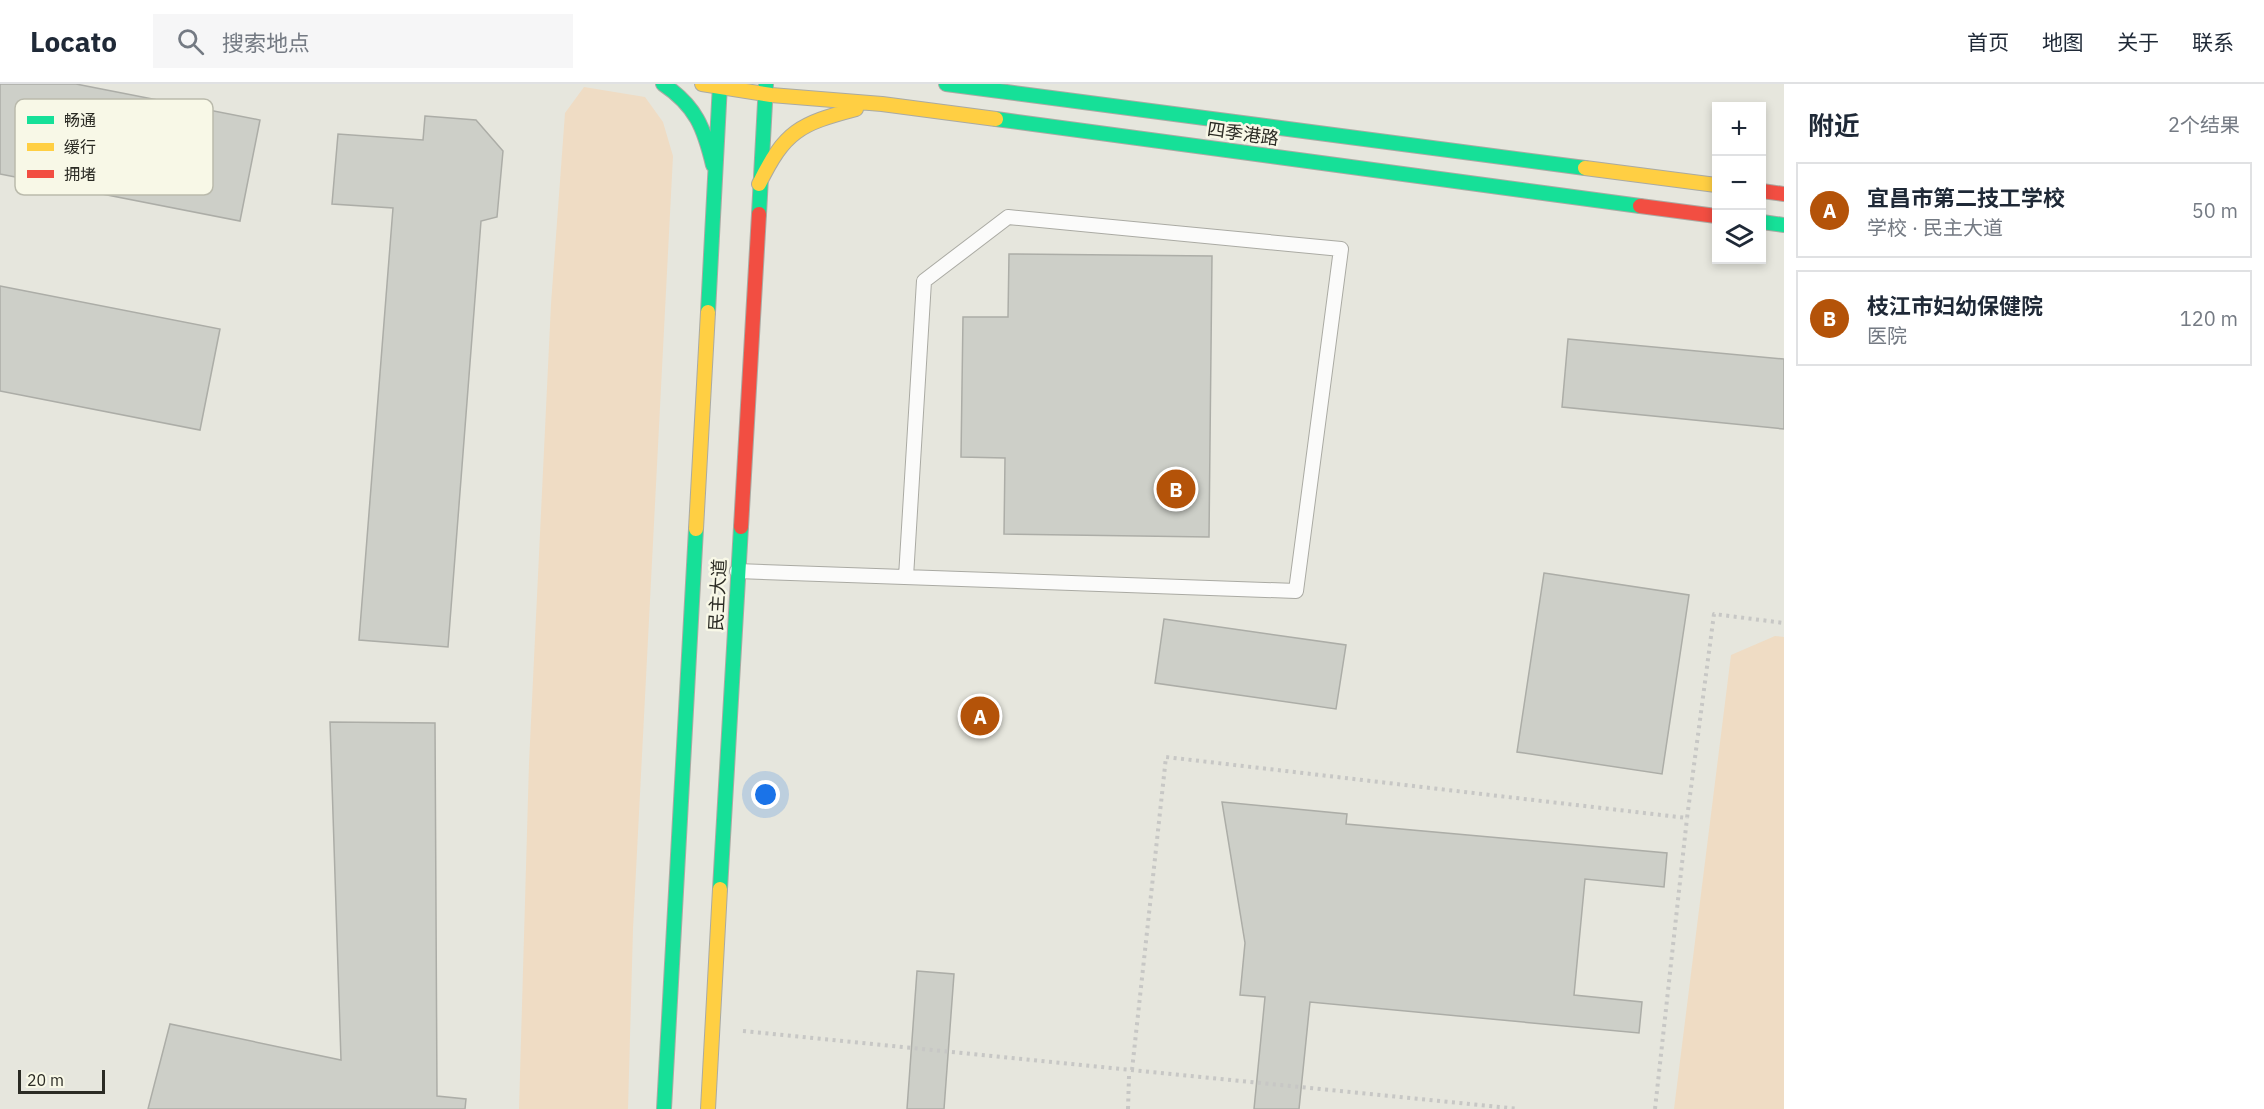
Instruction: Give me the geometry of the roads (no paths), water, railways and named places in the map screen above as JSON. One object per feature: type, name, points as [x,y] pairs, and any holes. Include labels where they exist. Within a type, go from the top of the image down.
[{"type":"street","points":[[663,84],[676,92],[695,111],[705,132],[715,172]]},
{"type":"street","name":"四季港路","points":[[702,84],[765,89],[827,101],[882,104],[1712,215]]},
{"type":"street","points":[[946,84],[1712,184]]},
{"type":"street","name":"民主大道","points":[[664,1109],[720,86]]},
{"type":"street","name":"民主大道","points":[[708,1109],[765,89]]},
{"type":"street","points":[[759,184],[780,147],[799,129],[822,118],[882,104]]},
{"type":"street","points":[[1766,192],[1784,194]]},
{"type":"street","points":[[1766,223],[1784,225]]},
{"type":"lane","points":[[737,571],[1296,591],[1341,249],[1008,217],[924,280],[906,577]]},
{"type":"place","name":"枝江市妇幼保健院","points":[[1176,489]]},
{"type":"place","name":"宜昌市第二技工学校","points":[[980,716]]}]
